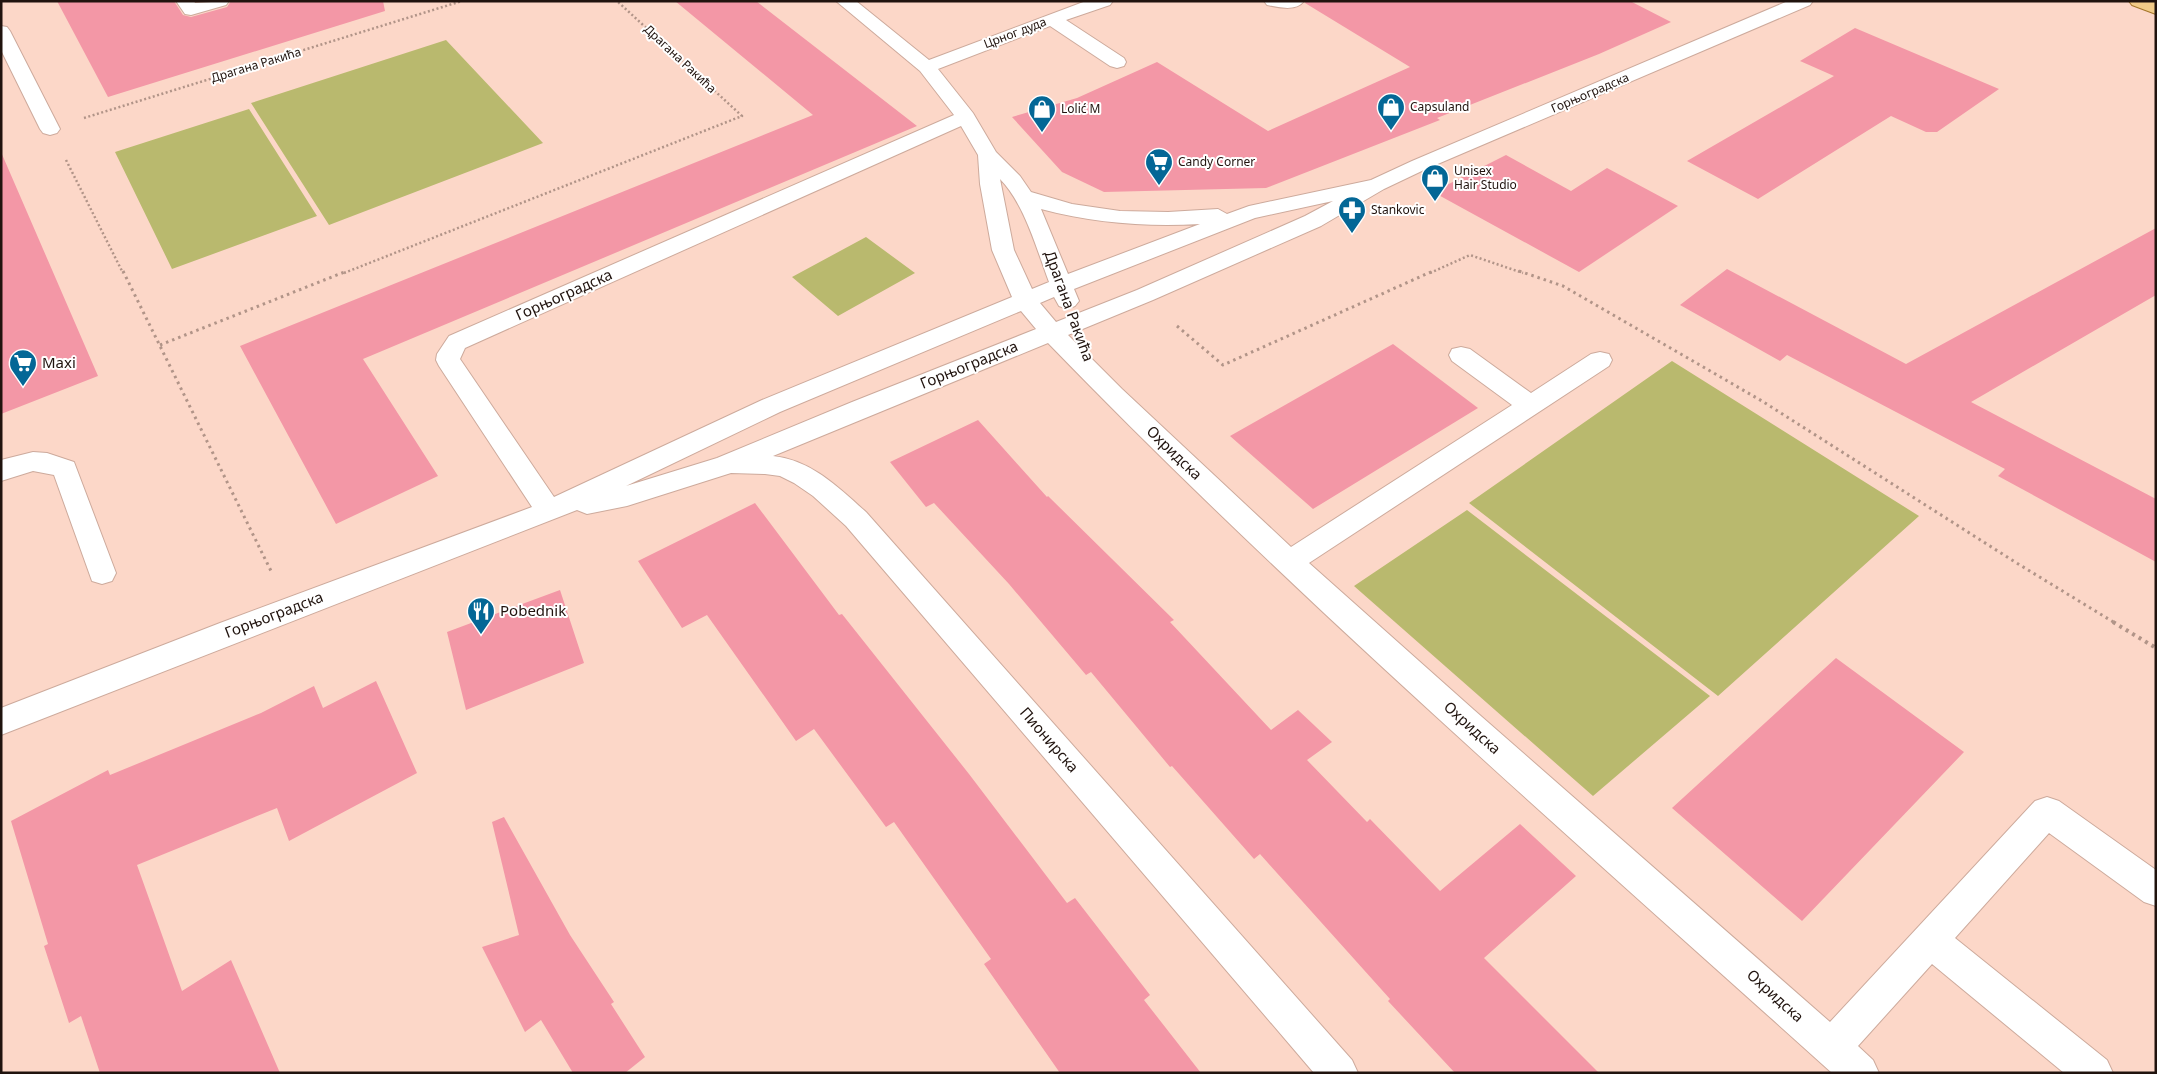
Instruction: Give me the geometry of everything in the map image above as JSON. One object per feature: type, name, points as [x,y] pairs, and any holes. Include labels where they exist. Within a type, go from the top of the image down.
[{"type":"main road","points":[[2138,1],[2156,9]]},
{"type":"street","points":[[185,1],[191,10],[220,1]]},
{"type":"street","name":"Драгана Ракића","points":[[845,1],[927,67],[966,117],[988,155],[1014,180],[1024,196],[1044,240],[1076,322],[1093,373]]},
{"type":"street","name":"Црног дуда","points":[[927,67],[1104,1]]},
{"type":"street","points":[[1273,1],[1289,3],[1295,1]]},
{"type":"street","name":"Горњоградска","points":[[549,511],[627,496],[726,465],[861,408],[1144,296],[1313,222],[1377,185],[1804,1]]},
{"type":"street","points":[[1052,19],[1117,62]]},
{"type":"street","points":[[1,31],[8,61],[50,129]]},
{"type":"street","name":"Горњоградска","points":[[549,511],[448,360],[449,354],[457,342],[966,117]]},
{"type":"street","name":"Драгана Ракића","points":[[988,155],[990,184],[1002,250],[1025,300],[1051,332],[1093,373]]},
{"type":"street","name":"Горњоградска","points":[[1,722],[290,609],[549,511],[771,406],[1061,285],[1250,213],[1377,185]]},
{"type":"street","points":[[1024,196],[1068,211],[1095,216],[1151,219],[1250,213]]},
{"type":"street","points":[[1461,355],[1530,405]]},
{"type":"street","points":[[1289,562],[1600,360]]},
{"type":"street","name":"Охридска","points":[[1093,373],[1113,395],[1289,562],[1463,720],[1832,1046],[1860,1073]]},
{"type":"street","points":[[1,471],[26,460],[47,462],[65,468],[102,573]]},
{"type":"street","name":"Пионирска","points":[[726,465],[781,466],[798,473],[824,490],[856,519],[1339,1073]]},
{"type":"street","points":[[1832,1046],[2048,812],[2156,890]]},
{"type":"street","points":[[1930,940],[2094,1073]]},
{"type":"path","name":"Драгана Ракића","points":[[50,129],[462,1]]},
{"type":"path","name":"Драгана Ракића","points":[[160,345],[742,116],[617,1]]},
{"type":"path","points":[[50,129],[160,345],[290,609]]},
{"type":"path","points":[[1762,401],[2015,562],[2156,648]]},
{"type":"shaded area","points":[[446,40],[543,143],[329,225],[251,103]]},
{"type":"shaded area","points":[[249,109],[317,216],[172,269],[115,152]]},
{"type":"shaded area","points":[[866,237],[915,273],[838,316],[792,277]]},
{"type":"shaded area","points":[[1672,361],[1919,516],[1718,696],[1469,503]]},
{"type":"shaded area","points":[[1467,510],[1710,696],[1593,796],[1354,586]]},
{"type":"building","points":[[57,1],[174,1],[183,15],[191,17],[227,7],[231,1],[383,1],[385,11],[108,97]]},
{"type":"building","points":[[675,1],[756,1],[917,126],[363,359],[438,476],[336,524],[240,346],[813,115]]},
{"type":"building","points":[[1306,1],[1630,1],[1671,22],[1599,54],[1437,118],[1440,120],[1266,188],[1104,192],[1062,172],[1012,117],[1077,98],[1157,62],[1268,131],[1410,67],[1305,3]]},
{"type":"building","points":[[1855,28],[1999,89],[1937,132],[1926,132],[1891,116],[1758,199],[1687,161],[1834,76],[1800,61]]},
{"type":"building","points":[[1,152],[98,376],[1,414]]},
{"type":"building","points":[[1506,155],[1571,191],[1607,168],[1678,206],[1579,272],[1433,192]]},
{"type":"building","points":[[2156,228],[2156,295],[1971,402],[2156,499],[2156,562],[1998,476],[2005,469],[1787,355],[1780,361],[1680,305],[1727,269],[1906,364]]},
{"type":"building","points":[[1393,344],[1478,408],[1313,509],[1230,436]]},
{"type":"building","points":[[978,420],[1047,497],[1174,620],[1170,622],[1271,730],[1298,710],[1332,742],[1307,760],[1367,822],[1370,819],[1440,891],[1520,824],[1576,876],[1484,958],[1599,1073],[1455,1073],[1388,1001],[1390,999],[1260,854],[1254,859],[1172,766],[1170,767],[1091,672],[1086,675],[1009,584],[934,503],[926,507],[890,462]]},
{"type":"building","points":[[755,503],[839,615],[842,614],[969,774],[1067,903],[1075,898],[1150,995],[1144,1000],[1201,1073],[1060,1073],[984,964],[991,959],[894,822],[886,827],[814,729],[796,741],[707,615],[682,628],[638,561]]},
{"type":"building","points":[[560,590],[584,663],[466,710],[447,632]]},
{"type":"building","points":[[1836,658],[1964,752],[1802,921],[1672,808]]},
{"type":"building","points":[[376,681],[417,773],[289,841],[277,808],[137,865],[182,991],[231,960],[280,1073],[100,1073],[81,1016],[69,1023],[44,946],[48,944],[11,821],[108,770],[110,775],[261,713],[314,686],[323,708]]},
{"type":"building","points":[[504,817],[570,935],[614,1002],[611,1004],[645,1057],[625,1073],[573,1073],[541,1020],[525,1032],[482,947],[519,935],[492,822]]},
{"type":"place","name":"Capsuland","points":[[1391,131]]},
{"type":"place","name":"Lolić M","points":[[1042,133]]},
{"type":"place","name":"Candy Corner","points":[[1159,186]]},
{"type":"place","name":"Unisex Hair Studio","points":[[1435,202]]},
{"type":"place","name":"Stankovic","points":[[1352,234]]},
{"type":"place","name":"Maxi","points":[[23,387]]},
{"type":"place","name":"Pobednik","points":[[481,635]]}]
